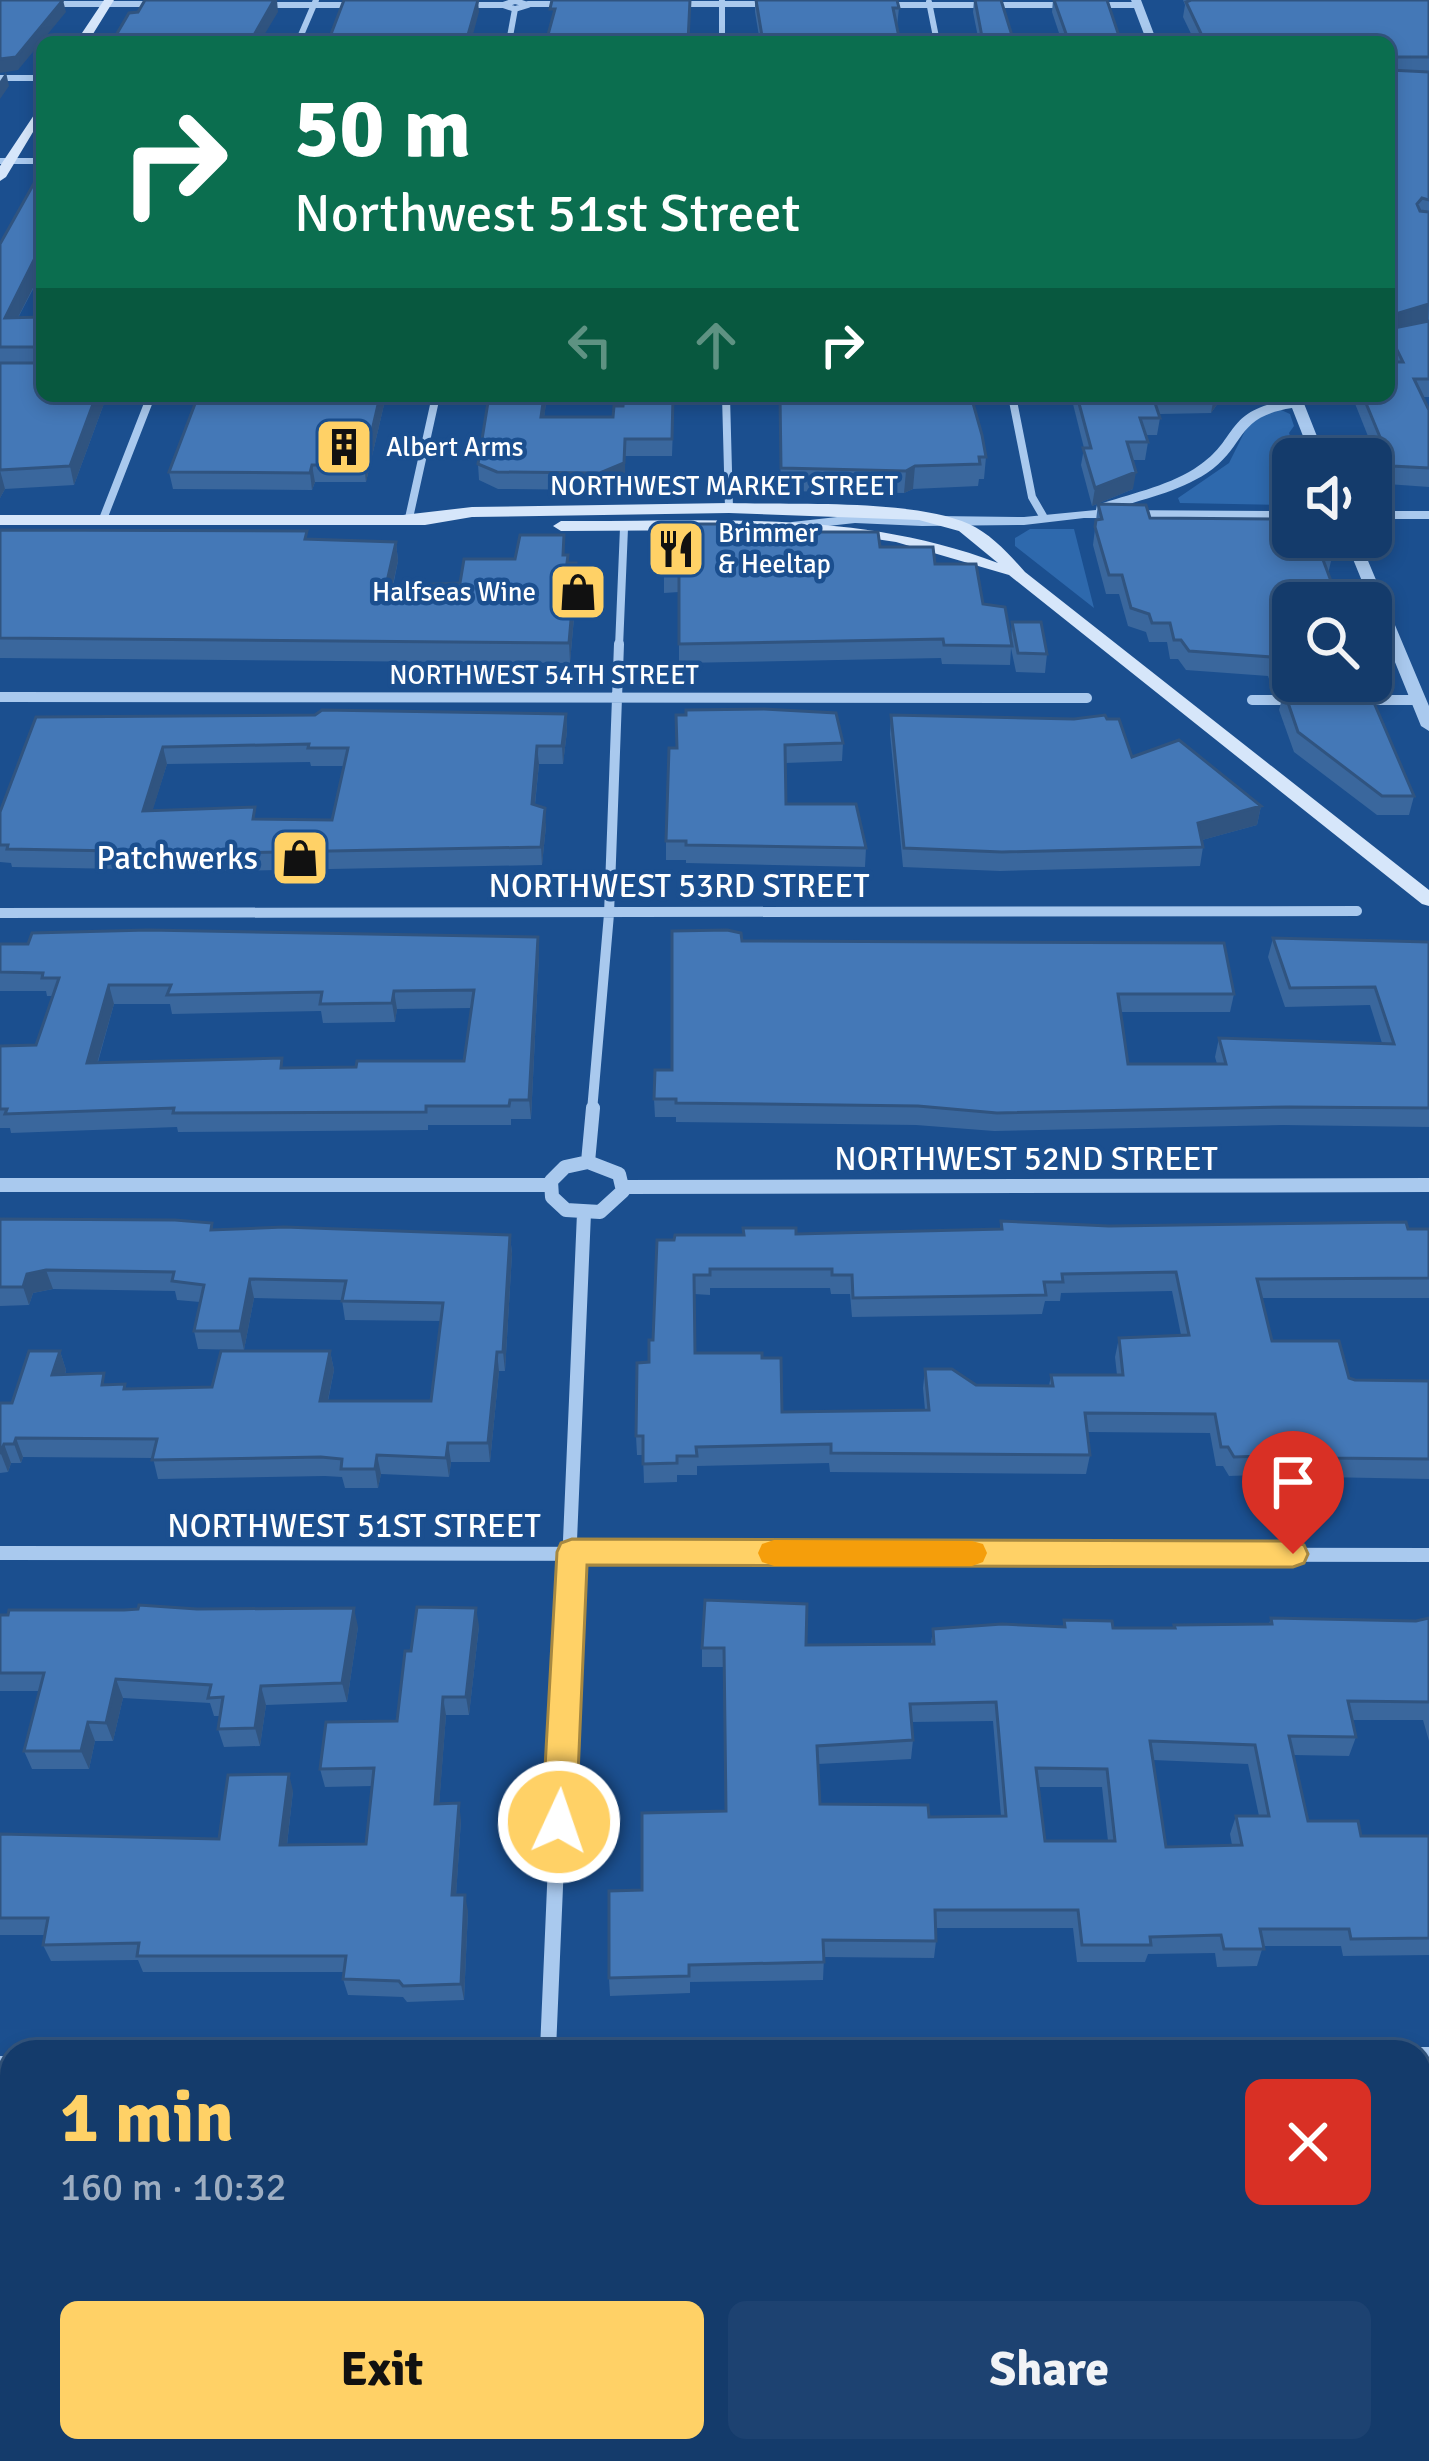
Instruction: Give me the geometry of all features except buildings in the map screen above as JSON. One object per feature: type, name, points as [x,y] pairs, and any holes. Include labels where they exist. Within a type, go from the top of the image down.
[{"type":"main road","points":[[86,36],[107,2]]},
{"type":"main road","points":[[0,177],[5,161],[36,116]]},
{"type":"main road","name":"NORTHWEST MARKET STREET","points":[[410,518],[472,512],[729,508],[854,510],[920,515],[944,522],[981,540],[1018,576],[1429,900]]},
{"type":"main road","name":"NORTHWEST MARKET STREET","points":[[0,520],[410,518],[624,528],[792,526],[902,534],[967,553],[1018,576]]},
{"type":"street","points":[[301,36],[315,2]]},
{"type":"street","points":[[722,2],[722,36]]},
{"type":"street","points":[[928,2],[936,36]]},
{"type":"street","points":[[1087,5],[1137,2],[1150,36]]},
{"type":"street","points":[[509,36],[517,3]]},
{"type":"street","points":[[47,4],[173,4]]},
{"type":"street","points":[[448,4],[583,4]]},
{"type":"street","points":[[654,4],[784,4]]},
{"type":"street","points":[[868,4],[1064,5]]},
{"type":"street","points":[[245,5],[376,5]]},
{"type":"street","points":[[0,77],[36,77]]},
{"type":"street","points":[[5,161],[36,161]]},
{"type":"street","points":[[103,519],[149,402]]},
{"type":"street","points":[[410,518],[435,402]]},
{"type":"street","points":[[726,402],[729,508]]},
{"type":"street","points":[[1013,402],[1032,497],[1043,516]]},
{"type":"street","points":[[1084,514],[1194,476],[1213,463],[1249,414],[1282,402]]},
{"type":"street","points":[[1296,402],[1311,438]]},
{"type":"street","points":[[854,510],[1017,510],[1043,516]]},
{"type":"street","points":[[792,526],[855,519],[944,522],[1084,514],[1272,515]]},
{"type":"street","points":[[1392,515],[1429,515]]},
{"type":"street","points":[[588,1162],[608,914],[624,528]]},
{"type":"street","points":[[1360,558],[1429,726]]},
{"type":"street","name":"NORTHWEST 54TH STREET","points":[[0,698],[1087,698]]},
{"type":"street","points":[[1252,700],[1272,700]]},
{"type":"street","points":[[1392,700],[1418,700]]},
{"type":"street","name":"NORTHWEST 53RD STREET","points":[[0,913],[1358,911]]},
{"type":"street","points":[[588,1162],[611,1168],[623,1187],[610,1207],[584,1214],[557,1204],[550,1185],[565,1167],[588,1162]]},
{"type":"street","points":[[0,1185],[550,1185]]},
{"type":"street","name":"NORTHWEST 52ND STREET","points":[[623,1187],[1429,1185]]},
{"type":"street","points":[[545,2040],[572,1552],[584,1214]]},
{"type":"street","name":"NORTHWEST 51ST STREET","points":[[0,1553],[1429,1555]]},
{"type":"shaded area","points":[[1279,409],[1290,414],[1294,426],[1291,438],[1272,438],[1272,505],[1180,503],[1178,498],[1229,463],[1252,417]]},
{"type":"shaded area","points":[[1030,529],[1074,529],[1094,608],[1015,546],[1015,538]]},
{"type":"slow traffic","points":[[774,1553],[972,1553]]},
{"type":"place","name":"Albert Arms","points":[[344,447]]},
{"type":"place","name":"Brimmer & Heeltap","points":[[676,549]]},
{"type":"place","name":"Halfseas Wine","points":[[578,592]]},
{"type":"place","name":"Patchwerks","points":[[300,858]]},
{"type":"route","points":[[559,1822],[572,1552],[1293,1554]]}]
